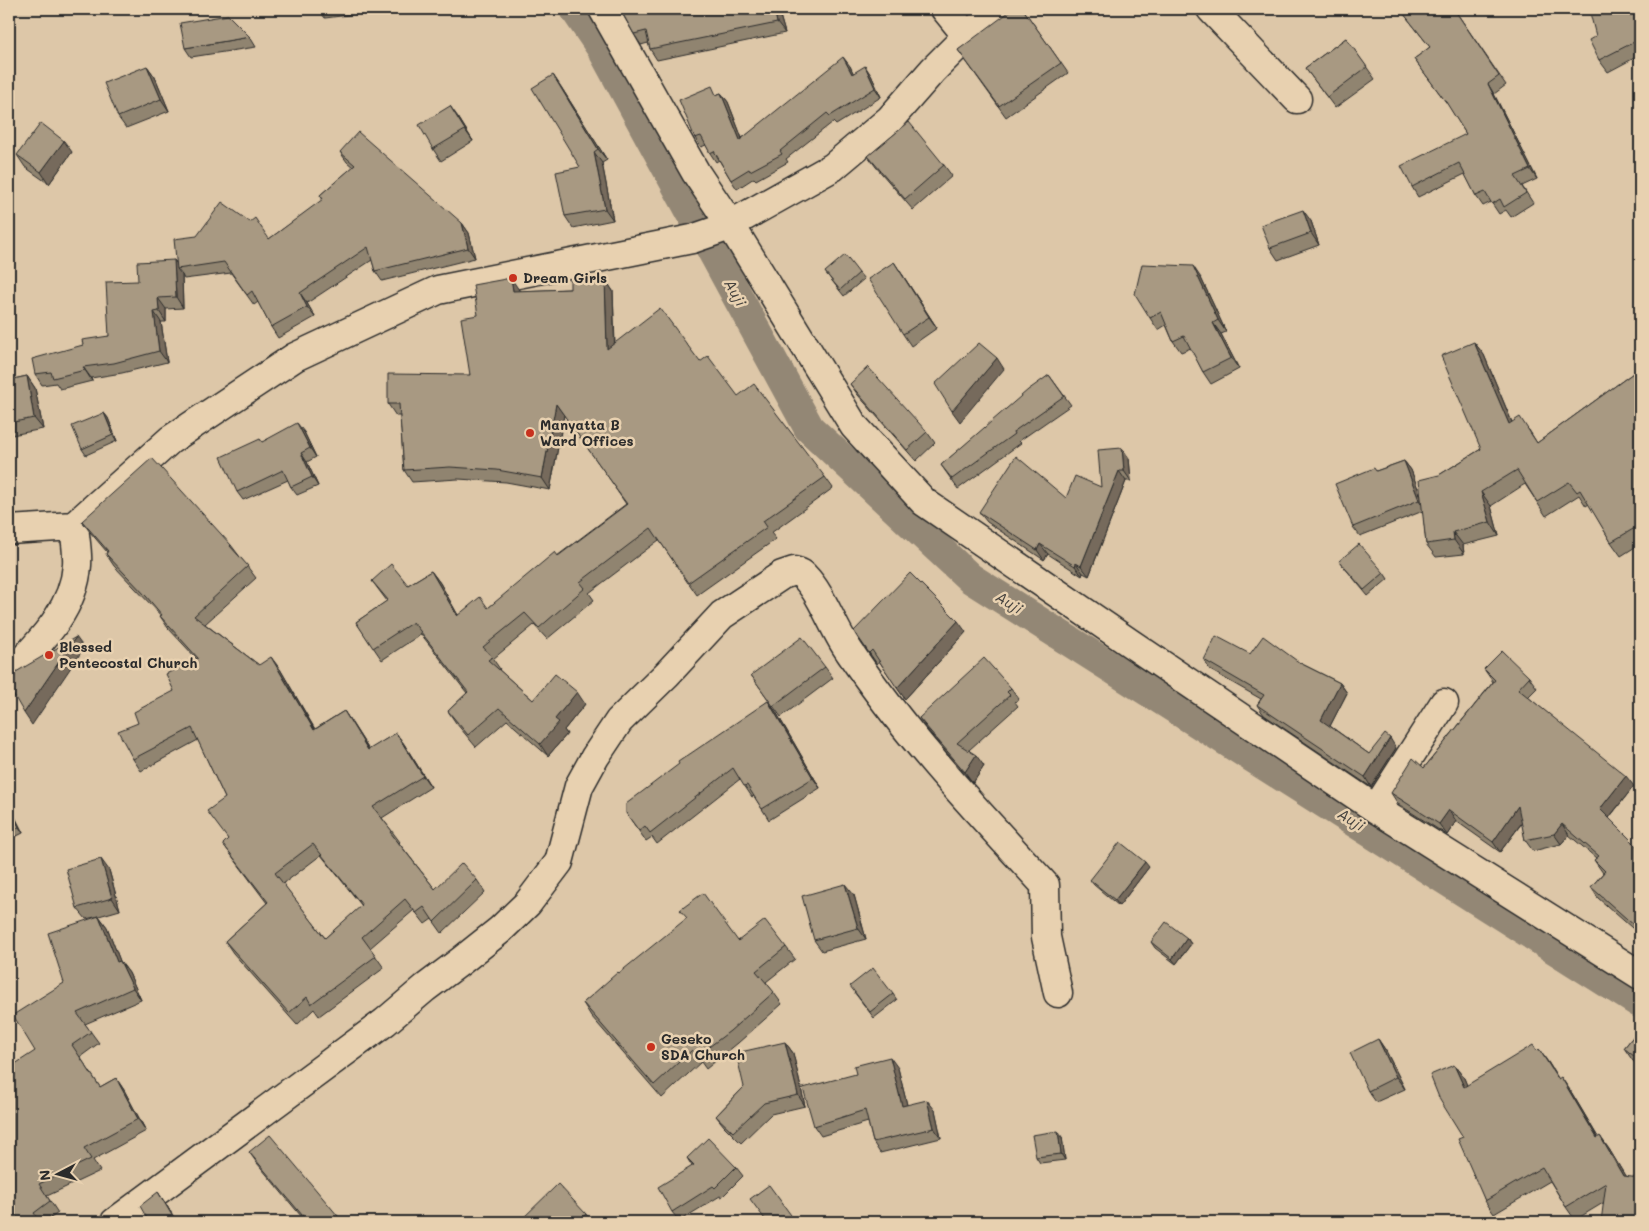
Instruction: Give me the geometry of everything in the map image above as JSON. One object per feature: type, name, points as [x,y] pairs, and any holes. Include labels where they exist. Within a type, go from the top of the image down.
[{"type":"street","points":[[603,9],[727,226],[854,426],[924,502],[1376,809],[1640,975]]},
{"type":"street","points":[[945,9],[968,36]]},
{"type":"street","points":[[9,530],[74,526],[170,440],[295,357],[438,290],[692,238],[727,226],[832,167],[890,119],[934,70],[968,36],[999,9]]},
{"type":"street","points":[[1211,9],[1297,100]]},
{"type":"street","points":[[9,676],[52,629],[70,596],[77,565],[74,526]]},
{"type":"street","points":[[115,1222],[385,1022],[425,988],[500,930],[528,904],[559,862],[579,786],[619,720],[667,674],[722,615],[782,575],[794,571],[803,574],[814,588],[847,650],[930,758],[1045,885],[1046,937],[1058,993]]},
{"type":"street","points":[[1376,809],[1444,703]]},
{"type":"building","points":[[620,9],[774,9],[777,23],[650,49],[646,31],[634,34]]},
{"type":"building","points":[[1013,9],[1023,9],[1061,63],[999,106],[958,50]]},
{"type":"building","points":[[1400,9],[1454,9],[1499,76],[1488,84],[1530,169],[1515,176],[1526,193],[1504,207],[1500,199],[1492,204],[1485,192],[1476,196],[1459,163],[1412,187],[1401,166],[1466,134],[1446,102],[1414,59],[1430,47]]},
{"type":"building","points":[[1589,9],[1640,9],[1640,39],[1599,60],[1589,40],[1596,36]]},
{"type":"building","points":[[228,15],[250,37],[185,48],[180,23]]},
{"type":"building","points":[[1346,38],[1367,67],[1327,97],[1305,68]]},
{"type":"building","points":[[843,57],[852,74],[865,66],[875,88],[830,116],[827,113],[780,151],[782,154],[750,171],[749,169],[731,180],[714,151],[710,153],[701,136],[695,138],[679,100],[712,86],[716,95],[721,93],[740,140]]},
{"type":"building","points":[[147,66],[161,99],[118,117],[104,83]]},
{"type":"building","points":[[553,75],[598,149],[594,152],[605,209],[565,216],[556,172],[580,167],[532,88]]},
{"type":"building","points":[[450,106],[465,130],[433,149],[419,125]]},
{"type":"building","points":[[909,122],[944,165],[905,199],[868,156]]},
{"type":"building","points":[[41,123],[64,141],[41,172],[17,155]]},
{"type":"building","points":[[358,132],[462,223],[468,248],[375,271],[368,247],[300,293],[307,307],[271,327],[252,291],[247,295],[224,262],[177,269],[174,239],[197,236],[222,202],[250,222],[255,218],[269,239],[323,199],[320,195],[355,165],[340,152]]},
{"type":"building","points":[[1303,210],[1311,233],[1270,248],[1261,225]]},
{"type":"building","points":[[845,255],[859,273],[840,290],[825,272]]},
{"type":"building","points":[[174,260],[176,297],[158,298],[159,311],[154,312],[159,351],[114,363],[83,367],[85,370],[53,378],[51,372],[35,374],[32,359],[83,345],[82,340],[109,336],[106,282],[138,281],[137,262]]},
{"type":"building","points":[[894,262],[929,317],[903,334],[868,279]]},
{"type":"building","points":[[1142,264],[1193,266],[1218,320],[1213,323],[1231,358],[1203,372],[1184,336],[1173,341],[1161,312],[1150,318],[1135,294]]},
{"type":"building","points":[[511,278],[513,291],[570,289],[570,280],[605,279],[607,349],[660,308],[700,362],[708,356],[738,396],[754,384],[825,477],[763,521],[767,527],[688,583],[651,528],[580,582],[585,588],[539,628],[525,613],[483,647],[492,657],[488,660],[533,700],[555,674],[577,692],[555,719],[559,722],[540,744],[499,708],[468,735],[448,711],[468,692],[413,622],[373,648],[356,622],[388,600],[372,581],[391,564],[408,585],[431,571],[457,616],[480,597],[488,608],[555,552],[558,556],[627,504],[556,404],[542,478],[497,470],[450,467],[404,470],[399,404],[388,404],[388,374],[470,375],[461,318],[478,315],[473,285]]},
{"type":"building","points":[[1474,342],[1509,424],[1520,417],[1537,443],[1640,368],[1640,525],[1611,542],[1580,490],[1577,492],[1569,482],[1537,502],[1517,470],[1481,492],[1490,522],[1453,532],[1454,540],[1426,544],[1419,480],[1439,475],[1481,449],[1441,356]]},
{"type":"building","points":[[979,343],[997,358],[952,411],[935,384]]},
{"type":"building","points":[[868,367],[927,432],[907,450],[850,384]]},
{"type":"building","points":[[1049,375],[1064,396],[952,479],[941,465],[1028,390]]},
{"type":"building","points":[[27,376],[34,418],[9,423],[9,380]]},
{"type":"building","points":[[104,413],[113,435],[82,449],[72,426]]},
{"type":"building","points":[[297,423],[310,448],[301,453],[312,477],[291,487],[283,470],[237,492],[221,457],[260,439],[262,442]]},
{"type":"building","points":[[1122,448],[1124,471],[1119,471],[1081,566],[1076,563],[1075,566],[1040,544],[1037,550],[979,512],[1016,456],[1066,498],[1075,476],[1101,487],[1098,450]]},
{"type":"building","points":[[152,458],[248,566],[194,616],[259,665],[271,657],[314,730],[344,711],[368,750],[396,733],[423,776],[373,807],[392,831],[390,832],[435,889],[462,863],[477,880],[434,922],[424,907],[416,913],[405,899],[362,937],[376,956],[311,1004],[307,997],[289,1013],[225,941],[268,902],[223,844],[228,839],[207,811],[225,798],[192,728],[133,759],[118,731],[138,723],[134,712],[174,691],[166,674],[198,658],[160,616],[162,615],[146,596],[106,554],[108,551],[82,521]],"holes":[[[313,844],[362,905],[325,938],[275,873]]]},
{"type":"building","points":[[1404,461],[1419,500],[1353,527],[1335,484],[1374,468],[1376,471]]},
{"type":"building","points":[[1359,544],[1384,573],[1364,590],[1339,561]]},
{"type":"building","points":[[910,573],[958,621],[897,688],[872,650],[869,653],[854,631]]},
{"type":"building","points":[[1216,636],[1250,654],[1263,636],[1300,663],[1340,683],[1321,720],[1369,754],[1385,734],[1390,738],[1365,777],[1257,705],[1264,695],[1204,660]]},
{"type":"building","points":[[76,637],[24,713],[9,687],[9,676]]},
{"type":"building","points":[[802,637],[825,667],[773,706],[751,675]]},
{"type":"building","points":[[1502,651],[1529,677],[1518,689],[1626,776],[1600,809],[1640,849],[1640,924],[1636,927],[1591,887],[1605,871],[1594,860],[1599,856],[1562,824],[1554,834],[1525,840],[1518,806],[1493,842],[1449,810],[1439,824],[1391,793],[1413,758],[1424,768],[1495,680],[1484,669]]},
{"type":"building","points":[[984,658],[1011,688],[1007,692],[1010,695],[957,743],[976,755],[965,772],[919,718]]},
{"type":"building","points":[[768,701],[813,778],[762,809],[747,785],[744,786],[733,768],[650,833],[645,826],[639,831],[626,813],[626,804],[679,764],[678,762]]},
{"type":"building","points":[[9,807],[19,827],[9,832]]},
{"type":"building","points":[[1120,842],[1145,862],[1115,900],[1090,880]]},
{"type":"building","points":[[101,859],[112,898],[77,908],[66,869]]},
{"type":"building","points":[[845,884],[858,928],[814,940],[802,896]]},
{"type":"building","points":[[703,893],[738,941],[765,920],[786,947],[756,971],[774,992],[730,1031],[697,1056],[692,1050],[654,1085],[583,1003],[618,972],[687,918],[680,910]]},
{"type":"building","points":[[99,916],[117,962],[120,961],[133,988],[77,1013],[91,1032],[72,1045],[100,1087],[116,1078],[138,1119],[84,1148],[91,1159],[39,1184],[50,1201],[34,1213],[36,1216],[26,1222],[9,1222],[9,1068],[35,1051],[13,1015],[64,983],[48,933]]},
{"type":"building","points":[[1166,922],[1187,938],[1172,959],[1151,942]]},
{"type":"building","points":[[873,968],[893,994],[870,1012],[850,986]]},
{"type":"building","points":[[1640,1028],[1640,1061],[1624,1048]]},
{"type":"building","points":[[1378,1039],[1396,1077],[1368,1091],[1350,1053]]},
{"type":"building","points":[[785,1042],[798,1095],[764,1103],[733,1132],[716,1116],[744,1087],[736,1053]]},
{"type":"building","points":[[1533,1045],[1537,1051],[1539,1049],[1558,1079],[1561,1077],[1597,1138],[1600,1136],[1623,1176],[1640,1178],[1640,1222],[1601,1222],[1606,1183],[1566,1207],[1542,1167],[1485,1201],[1458,1139],[1463,1137],[1440,1100],[1430,1075],[1454,1065],[1464,1087]]},
{"type":"building","points":[[890,1057],[902,1106],[927,1100],[934,1128],[873,1142],[865,1110],[814,1126],[803,1088],[856,1074],[854,1066]]},
{"type":"building","points":[[1058,1131],[1061,1154],[1036,1157],[1032,1135]]},
{"type":"building","points":[[270,1135],[343,1222],[308,1222],[249,1152]]},
{"type":"building","points":[[708,1138],[736,1167],[715,1188],[713,1186],[672,1212],[658,1187],[694,1165],[687,1158]]},
{"type":"building","points":[[558,1184],[586,1214],[577,1222],[519,1222]]},
{"type":"building","points":[[769,1185],[796,1222],[767,1222],[750,1199]]},
{"type":"building","points":[[158,1192],[176,1222],[149,1222],[140,1206]]},
{"type":"waterway","name":"Auji","points":[[575,9],[603,50],[809,428],[970,578],[1640,1003]]},
{"type":"place","name":"Dream Girls","points":[[513,278]]},
{"type":"place","name":"Manyatta B Ward Offices","points":[[530,433]]},
{"type":"place","name":"Blessed Pentecostal Church","points":[[49,655]]},
{"type":"place","name":"Geseko SDA Church","points":[[651,1047]]}]
